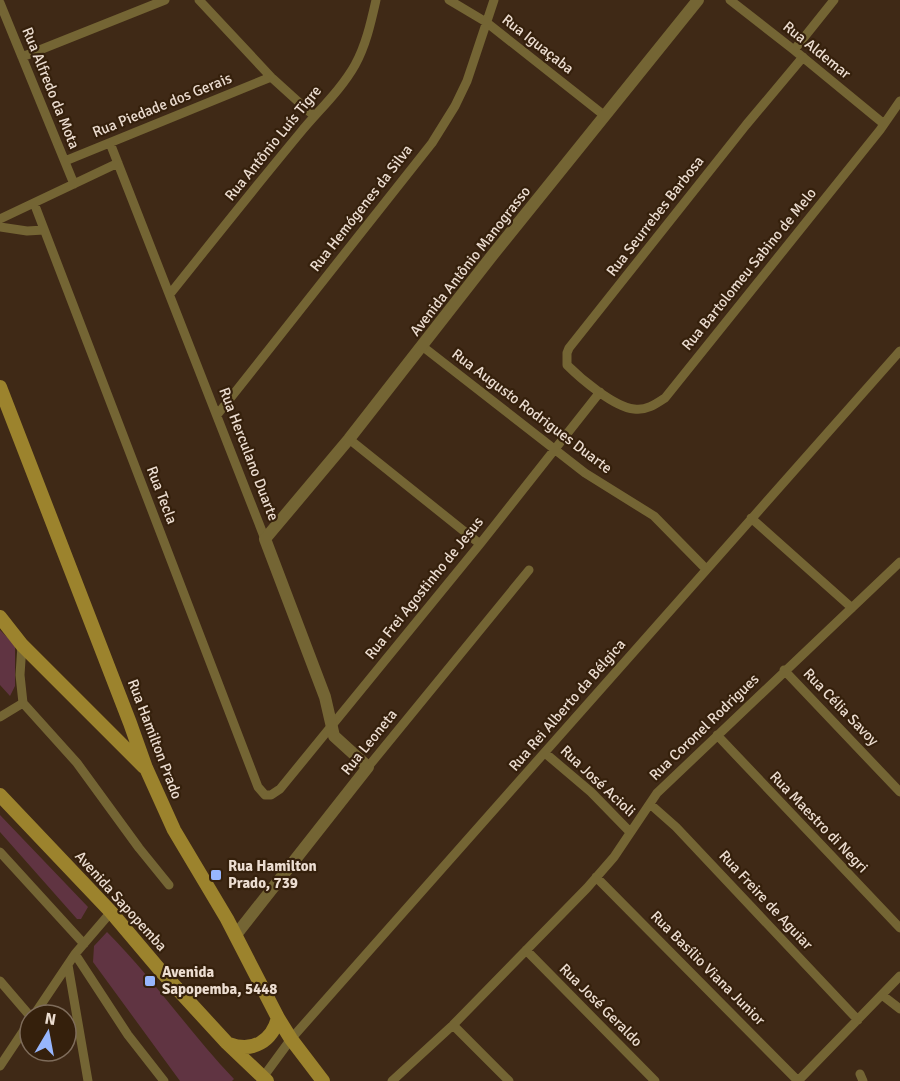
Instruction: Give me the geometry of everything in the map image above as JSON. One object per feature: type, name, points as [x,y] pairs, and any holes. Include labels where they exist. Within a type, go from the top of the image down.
[{"type":"main road","name":"Rua Hamilton Prado","points":[[0,387],[146,768],[174,830],[205,880],[278,1018],[323,1081]]},
{"type":"main road","points":[[0,617],[22,645],[146,768]]},
{"type":"main road","name":"Avenida Sapopemba","points":[[0,795],[111,912],[160,970],[263,1080]]},
{"type":"main road","points":[[227,1043],[238,1047],[260,1044],[269,1038],[278,1018]]},
{"type":"street","points":[[22,57],[165,0]]},
{"type":"street","points":[[199,0],[272,77],[314,116]]},
{"type":"street","name":"Rua Antônio Luís Tigre","points":[[170,294],[343,83],[355,65],[369,31],[376,0]]},
{"type":"street","name":"Rua Iguaçaba","points":[[449,0],[486,22],[605,116]]},
{"type":"street","name":"Rua Hemógenes da Silva","points":[[217,415],[432,142],[456,106],[467,81],[494,0]]},
{"type":"street","name":"Avenida Antônio Manograsso","points":[[266,539],[349,439],[491,257],[698,0]]},
{"type":"street","name":"Rua Aldemar","points":[[730,0],[795,50],[884,124]]},
{"type":"street","points":[[795,50],[834,0]]},
{"type":"street","name":"Rua Alfredo da Mota","points":[[0,3],[74,184]]},
{"type":"street","name":"Rua Seurrebes Barbosa","points":[[600,392],[567,364],[569,348],[802,57]]},
{"type":"street","name":"Rua Piedade dos Gerais","points":[[65,161],[272,77]]},
{"type":"street","name":"Rua Bartolomeu Sabino de Melo","points":[[600,392],[624,407],[635,410],[645,409],[665,398],[900,101]]},
{"type":"street","name":"Rua Herculano Duarte","points":[[110,143],[266,539],[325,697],[331,726],[337,740],[368,767]]},
{"type":"street","points":[[0,219],[118,163]]},
{"type":"street","name":"Rua Tecla","points":[[34,203],[258,787],[265,795]]},
{"type":"street","points":[[0,227],[27,231],[44,230]]},
{"type":"street","name":"Rua Augusto Rodrigues Duarte","points":[[422,346],[553,450],[654,516],[706,569]]},
{"type":"street","name":"Rua Rei Alberto da Bélgica","points":[[263,1080],[291,1039],[900,351]]},
{"type":"street","name":"Rua Frei Agostinho de Jesus","points":[[265,795],[271,795],[280,789],[480,544],[600,392]]},
{"type":"street","points":[[349,439],[480,544]]},
{"type":"street","points":[[751,518],[852,608]]},
{"type":"street","name":"Rua Coronel Rodrigues","points":[[392,1081],[453,1024],[596,877],[614,857],[657,793],[900,562]]},
{"type":"street","name":"Rua Leoneta","points":[[235,936],[368,767],[529,570]]},
{"type":"street","points":[[22,645],[20,675],[23,703],[77,763],[169,885]]},
{"type":"street","name":"Rua Célia Savoy","points":[[784,670],[900,792]]},
{"type":"street","points":[[0,717],[23,703]]},
{"type":"street","name":"Rua Maestro di Negri","points":[[717,735],[900,928]]},
{"type":"street","name":"Rua José Acioli","points":[[545,753],[591,792],[630,832]]},
{"type":"street","name":"Rua Freire de Aguiar","points":[[650,804],[676,827],[858,1020]]},
{"type":"street","points":[[0,852],[84,944]]},
{"type":"street","name":"Rua Basílio Viana Junior","points":[[596,877],[798,1081]]},
{"type":"street","points":[[41,1003],[75,954],[111,912]]},
{"type":"street","name":"Rua José Geraldo","points":[[526,950],[655,1081]]},
{"type":"street","points":[[75,954],[129,1035],[164,1081]]},
{"type":"street","points":[[68,965],[88,1081]]},
{"type":"street","points":[[798,1081],[900,976]]},
{"type":"street","points":[[0,981],[20,1003]]},
{"type":"street","points":[[882,995],[900,1009]]},
{"type":"street","points":[[453,1024],[509,1081]]},
{"type":"street","points":[[0,1066],[18,1039]]},
{"type":"shaded area","points":[[0,630],[15,645],[15,686],[10,696],[0,685]]},
{"type":"shaded area","points":[[0,815],[88,907],[81,919],[77,919],[0,832]]},
{"type":"shaded area","points":[[107,932],[234,1079],[232,1081],[180,1081],[93,962],[94,946]]},
{"type":"place","name":"Rua Hamilton Prado, 739","points":[[216,875]]},
{"type":"place","name":"Avenida Sapopemba, 5448","points":[[150,981]]}]
